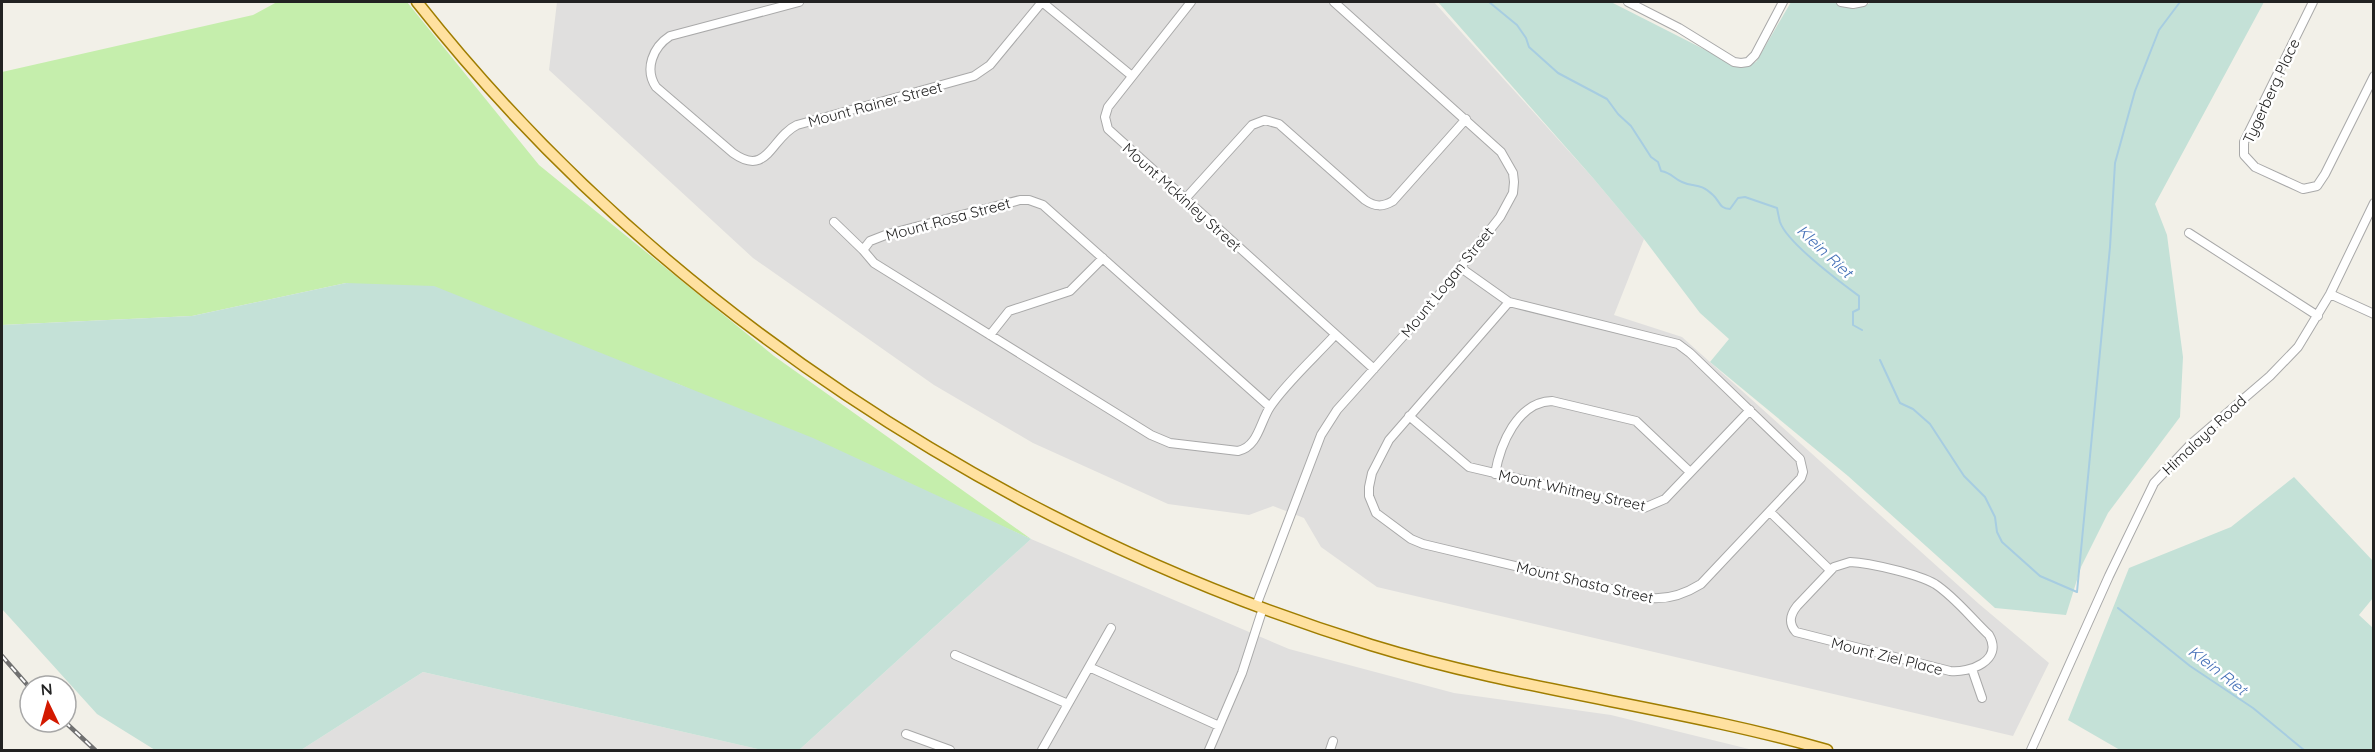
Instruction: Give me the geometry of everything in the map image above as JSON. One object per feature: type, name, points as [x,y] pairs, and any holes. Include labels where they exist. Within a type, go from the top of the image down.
[{"type":"main road","points":[[417,2],[473,68],[575,175],[668,259],[776,346],[882,418],[990,483],[1103,541],[1259,607],[1372,645],[1515,683],[1706,722],[1827,750]]},
{"type":"street","name":"Mount Rainer Street","points":[[799,2],[670,36],[659,45],[651,61],[650,75],[656,87],[733,153],[746,161],[764,157],[788,131],[797,125],[974,76],[990,66],[1042,2]]},
{"type":"street","points":[[1042,2],[1132,76]]},
{"type":"street","name":"Mount Mckinley Street","points":[[1191,2],[1108,107],[1105,117],[1106,124],[1114,136],[1374,369]]},
{"type":"street","name":"Mount Logan Street","points":[[1209,750],[1242,674],[1259,607],[1314,450],[1337,410],[1461,268],[1513,193],[1513,173],[1501,152],[1334,2]]},
{"type":"street","points":[[1628,2],[1679,28],[1725,57],[1741,63],[1748,62],[1755,56],[1783,2]]},
{"type":"street","points":[[1841,2],[1853,4],[1863,2]]},
{"type":"street","name":"Tygerberg Place","points":[[2313,2],[2244,142],[2243,150],[2247,160],[2255,167],[2303,189],[2317,186],[2373,75]]},
{"type":"street","points":[[1185,199],[1252,125],[1265,120],[1279,124],[1365,200],[1371,204],[1384,206],[1393,201],[1466,119]]},
{"type":"street","name":"Mount Rosa Street","points":[[863,250],[878,237],[1009,202],[1029,200],[1043,205],[1270,407]]},
{"type":"street","name":"Himalaya Road","points":[[2031,750],[2154,483],[2191,444],[2287,360],[2298,347],[2330,294],[2373,203]]},
{"type":"street","points":[[834,222],[874,263],[1151,435],[1170,443],[1243,450],[1254,441],[1270,407],[1335,335]]},
{"type":"street","points":[[2189,233],[2318,316]]},
{"type":"street","points":[[990,335],[1009,311],[1070,291],[1103,258]]},
{"type":"street","name":"Mount Shasta Street","points":[[1461,268],[1509,302],[1678,344],[1794,451],[1803,466],[1801,478],[1701,584],[1690,591],[1662,598],[1635,595],[1423,544],[1411,539],[1376,513],[1369,496],[1369,487],[1372,473],[1382,450],[1509,302]]},
{"type":"street","points":[[2330,294],[2373,314]]},
{"type":"street","points":[[1495,474],[1506,435],[1531,408],[1543,402],[1552,401],[1636,421],[1690,472]]},
{"type":"street","name":"Mount Whitney Street","points":[[1409,416],[1469,467],[1644,508],[1665,500],[1750,410]]},
{"type":"street","points":[[1770,512],[1830,570],[1842,564],[1861,563],[1928,581],[1938,587],[1991,638],[1992,649],[1989,657],[1972,669],[1982,698]]},
{"type":"street","name":"Mount Ziel Place","points":[[1830,570],[1792,613],[1791,625],[1796,632],[1950,671],[1963,672],[1972,669]]},
{"type":"street","points":[[1042,750],[1111,628]]},
{"type":"street","points":[[955,655],[1068,704]]},
{"type":"street","points":[[1089,667],[1220,726]]},
{"type":"street","points":[[906,734],[950,750]]},
{"type":"street","points":[[1330,750],[1333,741]]},
{"type":"shaded area","points":[[557,2],[1434,2],[1593,178],[1644,239],[1614,315],[1682,337],[1979,604],[2049,663],[2013,736],[1377,587],[1321,547],[1304,518],[1273,506],[1249,515],[1168,504],[1033,443],[934,385],[753,258],[549,70]]},
{"type":"shaded area","points":[[1438,2],[1611,2],[1739,67],[1756,62],[1791,2],[1834,2],[1854,9],[1873,2],[2264,2],[2155,204],[2167,235],[2183,357],[2180,417],[2108,513],[2081,567],[2066,615],[1995,608],[1848,476],[1710,362],[1729,339],[1700,313],[1644,239],[1593,178]]},
{"type":"shaded area","points":[[346,283],[434,286],[813,438],[1031,539],[799,750],[762,750],[423,672],[301,750],[155,750],[97,714],[78,693],[78,674],[61,674],[2,609],[2,325],[192,316]]},
{"type":"shaded area","points":[[2294,477],[2373,561],[2373,598],[2359,615],[2373,628],[2373,750],[2120,750],[2068,720],[2129,568],[2231,527]]},
{"type":"shaded area","points":[[1031,539],[1289,649],[1454,693],[1611,715],[1753,750],[799,750]]},
{"type":"shaded area","points":[[423,672],[762,750],[301,750]]},
{"type":"green space","points":[[277,2],[407,2],[539,165],[774,356],[1031,539],[678,384],[346,283],[192,316],[2,325],[2,72],[253,15]]},
{"type":"waterway","name":"Klein Riet","points":[[1489,2],[1517,25],[1529,47],[1558,73],[1607,99],[1631,126],[1651,157],[1658,162],[1661,171],[1686,184],[1704,188],[1726,209],[1730,209],[1738,198],[1745,197],[1777,208],[1785,231],[1803,251],[1859,296],[1859,309],[1853,312],[1853,325],[1862,330]]},
{"type":"waterway","points":[[1880,360],[1900,403],[1913,409],[1930,424],[1964,476],[1985,497],[1995,517],[1997,532],[2002,542],[2040,576],[2077,592],[2110,247],[2115,163],[2135,91],[2159,30],[2180,2]]},
{"type":"waterway","name":"Klein Riet","points":[[2118,608],[2190,666],[2253,708],[2304,750]]},
{"type":"railway","points":[[2,656],[18,674]]},
{"type":"railway","points":[[78,734],[95,750]]}]
